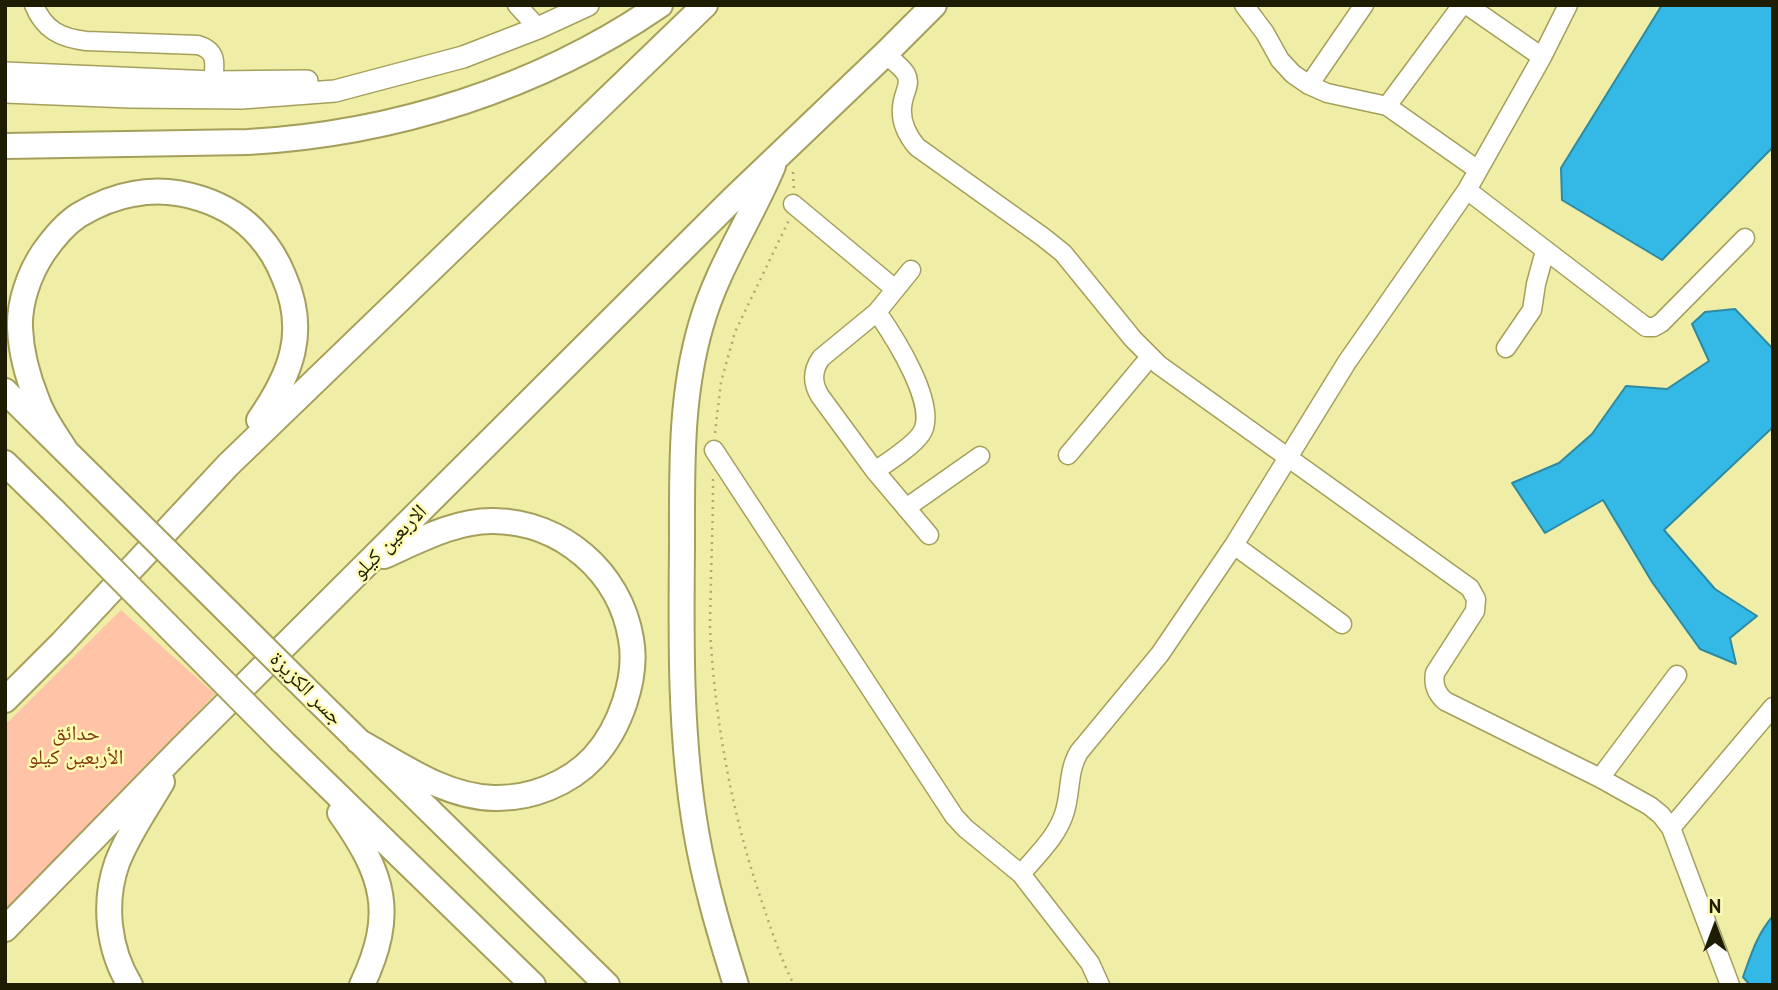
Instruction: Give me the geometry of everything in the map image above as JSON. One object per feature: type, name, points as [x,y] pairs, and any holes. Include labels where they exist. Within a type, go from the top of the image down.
[{"type":"highway","points":[[5,146],[248,142],[321,136],[381,125],[429,113],[528,77],[581,53],[660,5]]},
{"type":"highway","points":[[5,700],[228,465],[705,5]]},
{"type":"highway","name":"الاربعين كيلو","points":[[5,929],[183,747],[781,153],[934,5]]},
{"type":"highway","points":[[736,985],[706,883],[689,779],[682,655],[683,437],[689,377],[709,299],[781,153]]},
{"type":"highway","points":[[66,451],[37,402],[22,351],[20,326],[23,298],[34,265],[52,240],[77,216],[98,205],[136,193],[177,193],[216,204],[235,215],[259,235],[276,260],[288,286],[293,308],[294,349],[288,370],[275,397],[228,465]]},
{"type":"highway","name":"جسر الكزيزة","points":[[5,391],[607,985]]},
{"type":"highway","points":[[5,463],[282,741],[533,985]]},
{"type":"highway","points":[[5,473],[54,511]]},
{"type":"highway","points":[[358,741],[421,776],[469,795],[519,797],[538,792],[557,785],[594,757],[624,704],[632,664],[632,640],[619,599],[591,561],[569,542],[550,533],[513,522],[492,520],[429,536],[370,562]]},
{"type":"highway","points":[[5,688],[62,642]]},
{"type":"highway","points":[[130,985],[118,961],[113,943],[109,906],[111,887],[117,864],[128,840],[183,747]]},
{"type":"highway","points":[[303,761],[360,842],[380,891],[382,925],[377,948],[362,985]]},
{"type":"main road","points":[[5,92],[242,98],[328,92],[463,57],[538,28],[584,6]]},
{"type":"main road","points":[[5,73],[214,82],[334,79],[369,81]]},
{"type":"street","points":[[34,5],[44,23],[55,33],[69,39],[207,47],[213,54],[215,63],[214,82]]},
{"type":"street","points":[[517,5],[538,28]]},
{"type":"street","points":[[1244,5],[1265,33],[1280,60],[1293,74],[1327,93],[1387,106],[1478,170]]},
{"type":"street","points":[[1309,85],[1364,5]]},
{"type":"street","points":[[1387,106],[1465,5],[1542,57]]},
{"type":"street","points":[[1021,874],[1061,822],[1066,810],[1071,770],[1079,752],[1160,654],[1234,545],[1347,362],[1467,190],[1568,5]]},
{"type":"street","points":[[885,54],[907,77],[903,121],[917,147],[1063,253],[1133,340],[1168,372],[1474,593],[1475,611],[1435,673],[1434,686],[1440,696],[1451,704],[1600,778],[1661,815],[1671,828],[1730,985]]},
{"type":"street","points":[[1467,190],[1646,327],[1661,323],[1745,238]]},
{"type":"street","points":[[793,204],[895,289]]},
{"type":"street","points":[[1506,348],[1532,310],[1545,251]]},
{"type":"street","points":[[911,270],[877,312],[821,358],[814,377],[820,396],[875,471],[929,535]]},
{"type":"street","points":[[875,471],[915,440],[922,433],[925,424],[919,386],[897,341],[877,312]]},
{"type":"street","points":[[1068,454],[1150,357]]},
{"type":"street","points":[[714,450],[954,816],[1021,874],[1090,963],[1100,985]]},
{"type":"street","points":[[906,508],[980,456]]},
{"type":"street","points":[[1234,545],[1342,624]]},
{"type":"street","points":[[1600,778],[1677,675]]},
{"type":"street","points":[[1671,828],[1773,706]]},
{"type":"path","points":[[781,153],[790,159],[794,181],[793,204],[786,227],[735,332],[721,382],[714,450],[710,624],[719,728],[737,817],[754,880],[794,985]]},
{"type":"green space","name":"حدائق الأربعين كيلو","points":[[121,610],[215,694],[5,913],[5,725]]},
{"type":"water","points":[[1662,5],[1773,5],[1773,147],[1662,260],[1562,200],[1561,168]]},
{"type":"water","points":[[1735,309],[1773,349],[1773,427],[1664,530],[1715,589],[1757,616],[1730,638],[1736,664],[1700,649],[1652,582],[1603,500],[1545,533],[1512,483],[1559,463],[1592,434],[1626,386],[1667,389],[1709,361],[1692,324],[1705,312]]},
{"type":"water","points":[[1773,916],[1773,985],[1750,985],[1743,977],[1759,937]]}]
